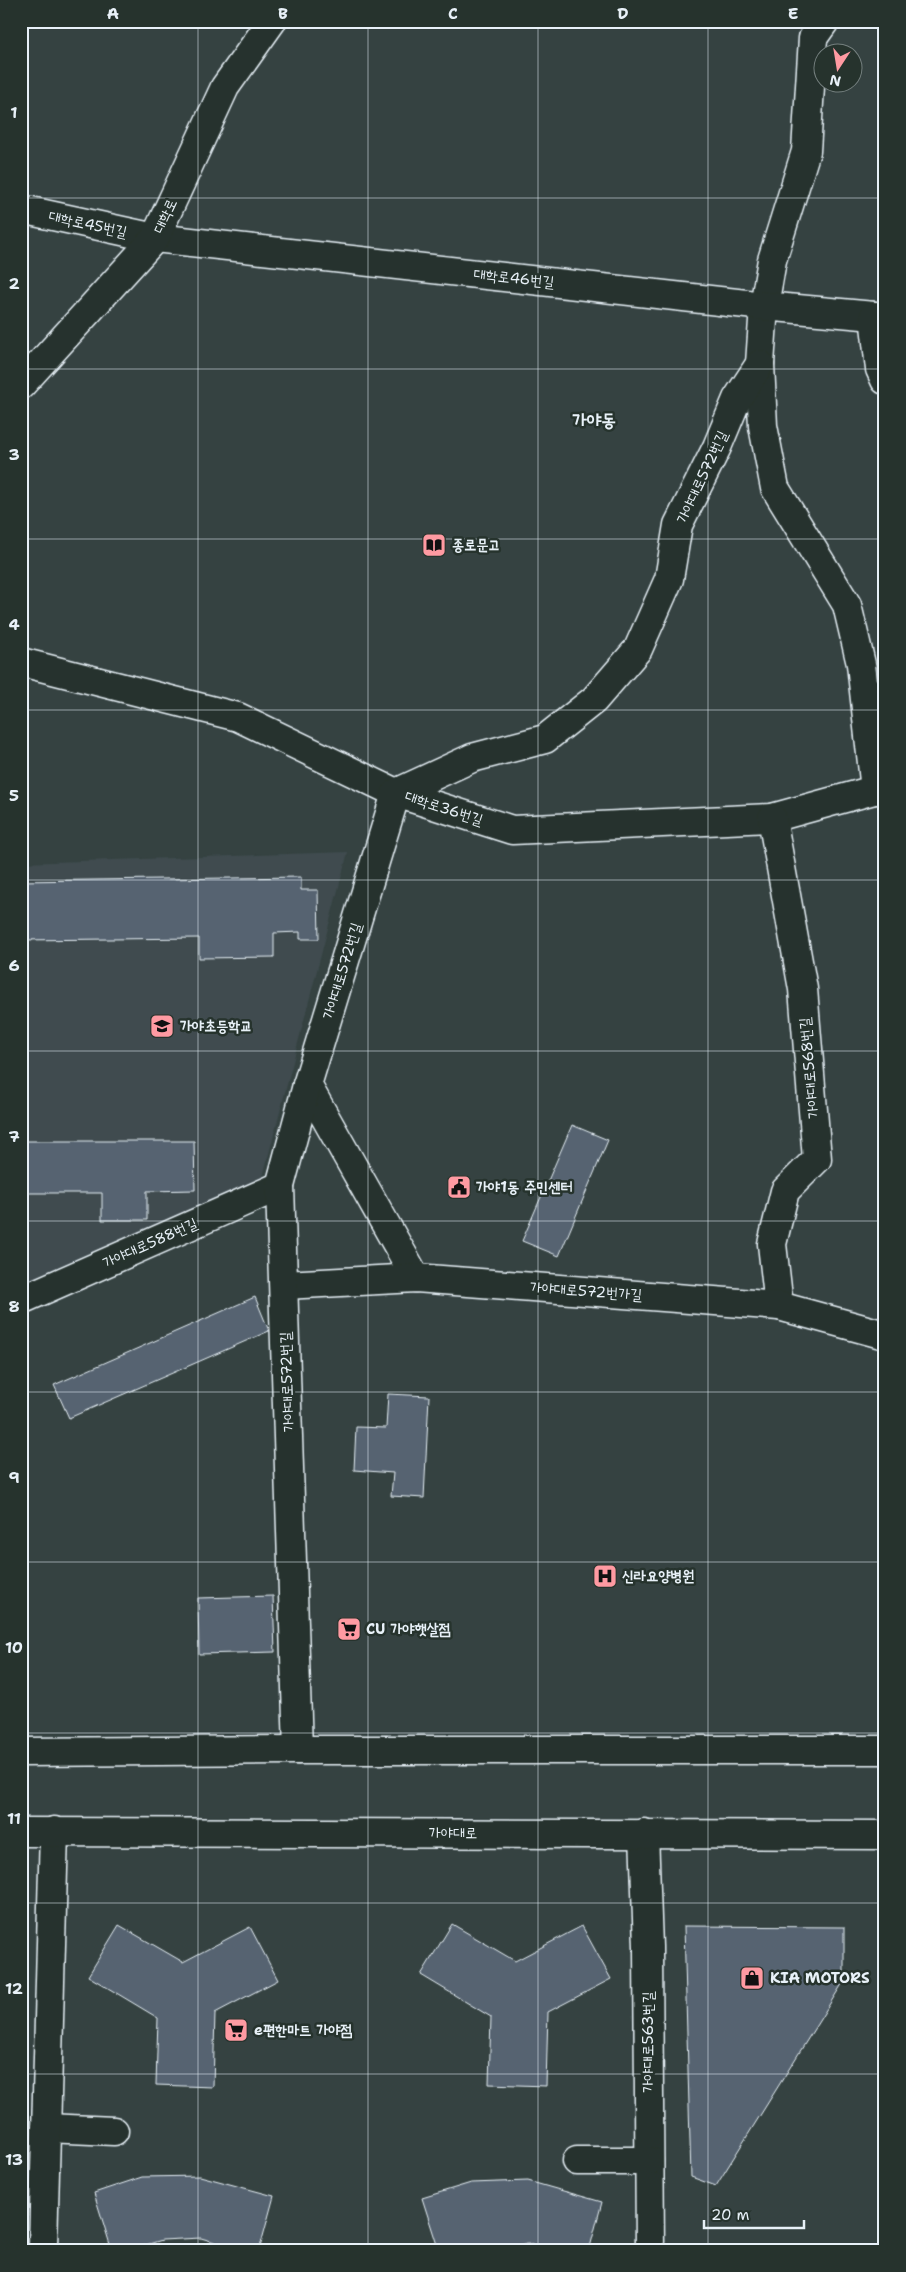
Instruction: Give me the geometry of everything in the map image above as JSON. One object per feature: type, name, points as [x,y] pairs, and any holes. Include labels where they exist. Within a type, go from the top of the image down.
[{"type":"street","name":"대학로","points":[[21,385],[155,238],[225,86],[272,21]]},
{"type":"street","name":"가야대로572번길","points":[[825,21],[813,38],[806,151],[772,260],[764,306],[760,364],[763,426],[775,488],[847,605],[861,664],[880,788]]},
{"type":"street","name":"대학로45번길","points":[[21,209],[155,238]]},
{"type":"street","name":"대학로46번길","points":[[155,238],[764,306],[879,316],[880,370],[885,380]]},
{"type":"street","name":"가야대로572번길","points":[[298,1750],[280,1186],[307,1085],[396,793],[472,758],[545,739],[594,700],[638,649],[669,580],[678,525],[717,447],[737,399],[760,364]]},
{"type":"street","name":"대학로36번길","points":[[21,662],[238,716],[396,793],[512,830],[772,818],[880,788]]},
{"type":"street","name":"가야대로568번길","points":[[772,818],[803,989],[816,1159],[785,1191],[772,1244],[779,1306]]},
{"type":"street","points":[[307,1085],[416,1278]]},
{"type":"street","name":"가야대로588번길","points":[[21,1300],[280,1186]]},
{"type":"street","name":"가야대로572번가길","points":[[284,1285],[416,1278],[779,1306],[885,1334]]},
{"type":"street","points":[[21,1752],[885,1750]]},
{"type":"street","points":[[43,2246],[54,1831]]},
{"type":"street","name":"가야대로","points":[[21,1832],[644,1833],[885,1836]]},
{"type":"street","name":"가야대로563번길","points":[[644,1833],[650,2251]]},
{"type":"street","points":[[46,2128],[114,2131]]},
{"type":"street","points":[[577,2161],[650,2161]]},
{"type":"shaded area","name":"가야초등학교","points":[[348,852],[260,1188],[21,1290],[21,863]]},
{"type":"building","points":[[301,877],[301,890],[318,890],[319,939],[300,939],[300,932],[274,933],[274,957],[199,958],[199,938],[21,940],[21,881]]},
{"type":"building","points":[[572,1125],[608,1140],[559,1256],[522,1241]]},
{"type":"building","points":[[21,1141],[194,1141],[195,1190],[147,1191],[147,1220],[102,1220],[102,1193],[21,1193]]},
{"type":"building","points":[[255,1297],[269,1331],[69,1418],[54,1385]]},
{"type":"building","points":[[388,1394],[429,1396],[424,1498],[391,1496],[393,1473],[354,1470],[356,1427],[386,1428]]},
{"type":"building","points":[[273,1596],[275,1652],[199,1654],[198,1598]]},
{"type":"building","points":[[452,1924],[515,1961],[582,1926],[611,1979],[548,2012],[546,2086],[489,2084],[491,2017],[421,1975]]},
{"type":"building","points":[[119,1925],[183,1962],[250,1927],[278,1980],[215,2013],[213,2087],[156,2085],[158,2018],[88,1976]]},
{"type":"building","points":[[684,1926],[844,1927],[844,1981],[716,2186],[691,2177]]},
{"type":"building","points":[[200,2176],[274,2196],[259,2251],[246,2251],[201,2238],[162,2240],[126,2251],[112,2251],[94,2193],[142,2177]]},
{"type":"building","points":[[528,2181],[602,2202],[589,2251],[555,2251],[529,2244],[490,2246],[473,2251],[439,2251],[422,2198],[471,2183]]},
{"type":"place","name":"종로문고","points":[[434,545]]},
{"type":"place","name":"가야초등학교","points":[[162,1026]]},
{"type":"place","name":"가야1동 주민센터","points":[[459,1187]]},
{"type":"place","name":"신라요양병원","points":[[605,1576]]},
{"type":"place","name":"CU 가야햇살점","points":[[349,1629]]},
{"type":"place","name":"KIA MOTORS","points":[[752,1978]]},
{"type":"place","name":"e편한마트 가야점","points":[[236,2030]]},
{"type":"district","name":"가야동","points":[[594,420]]}]
